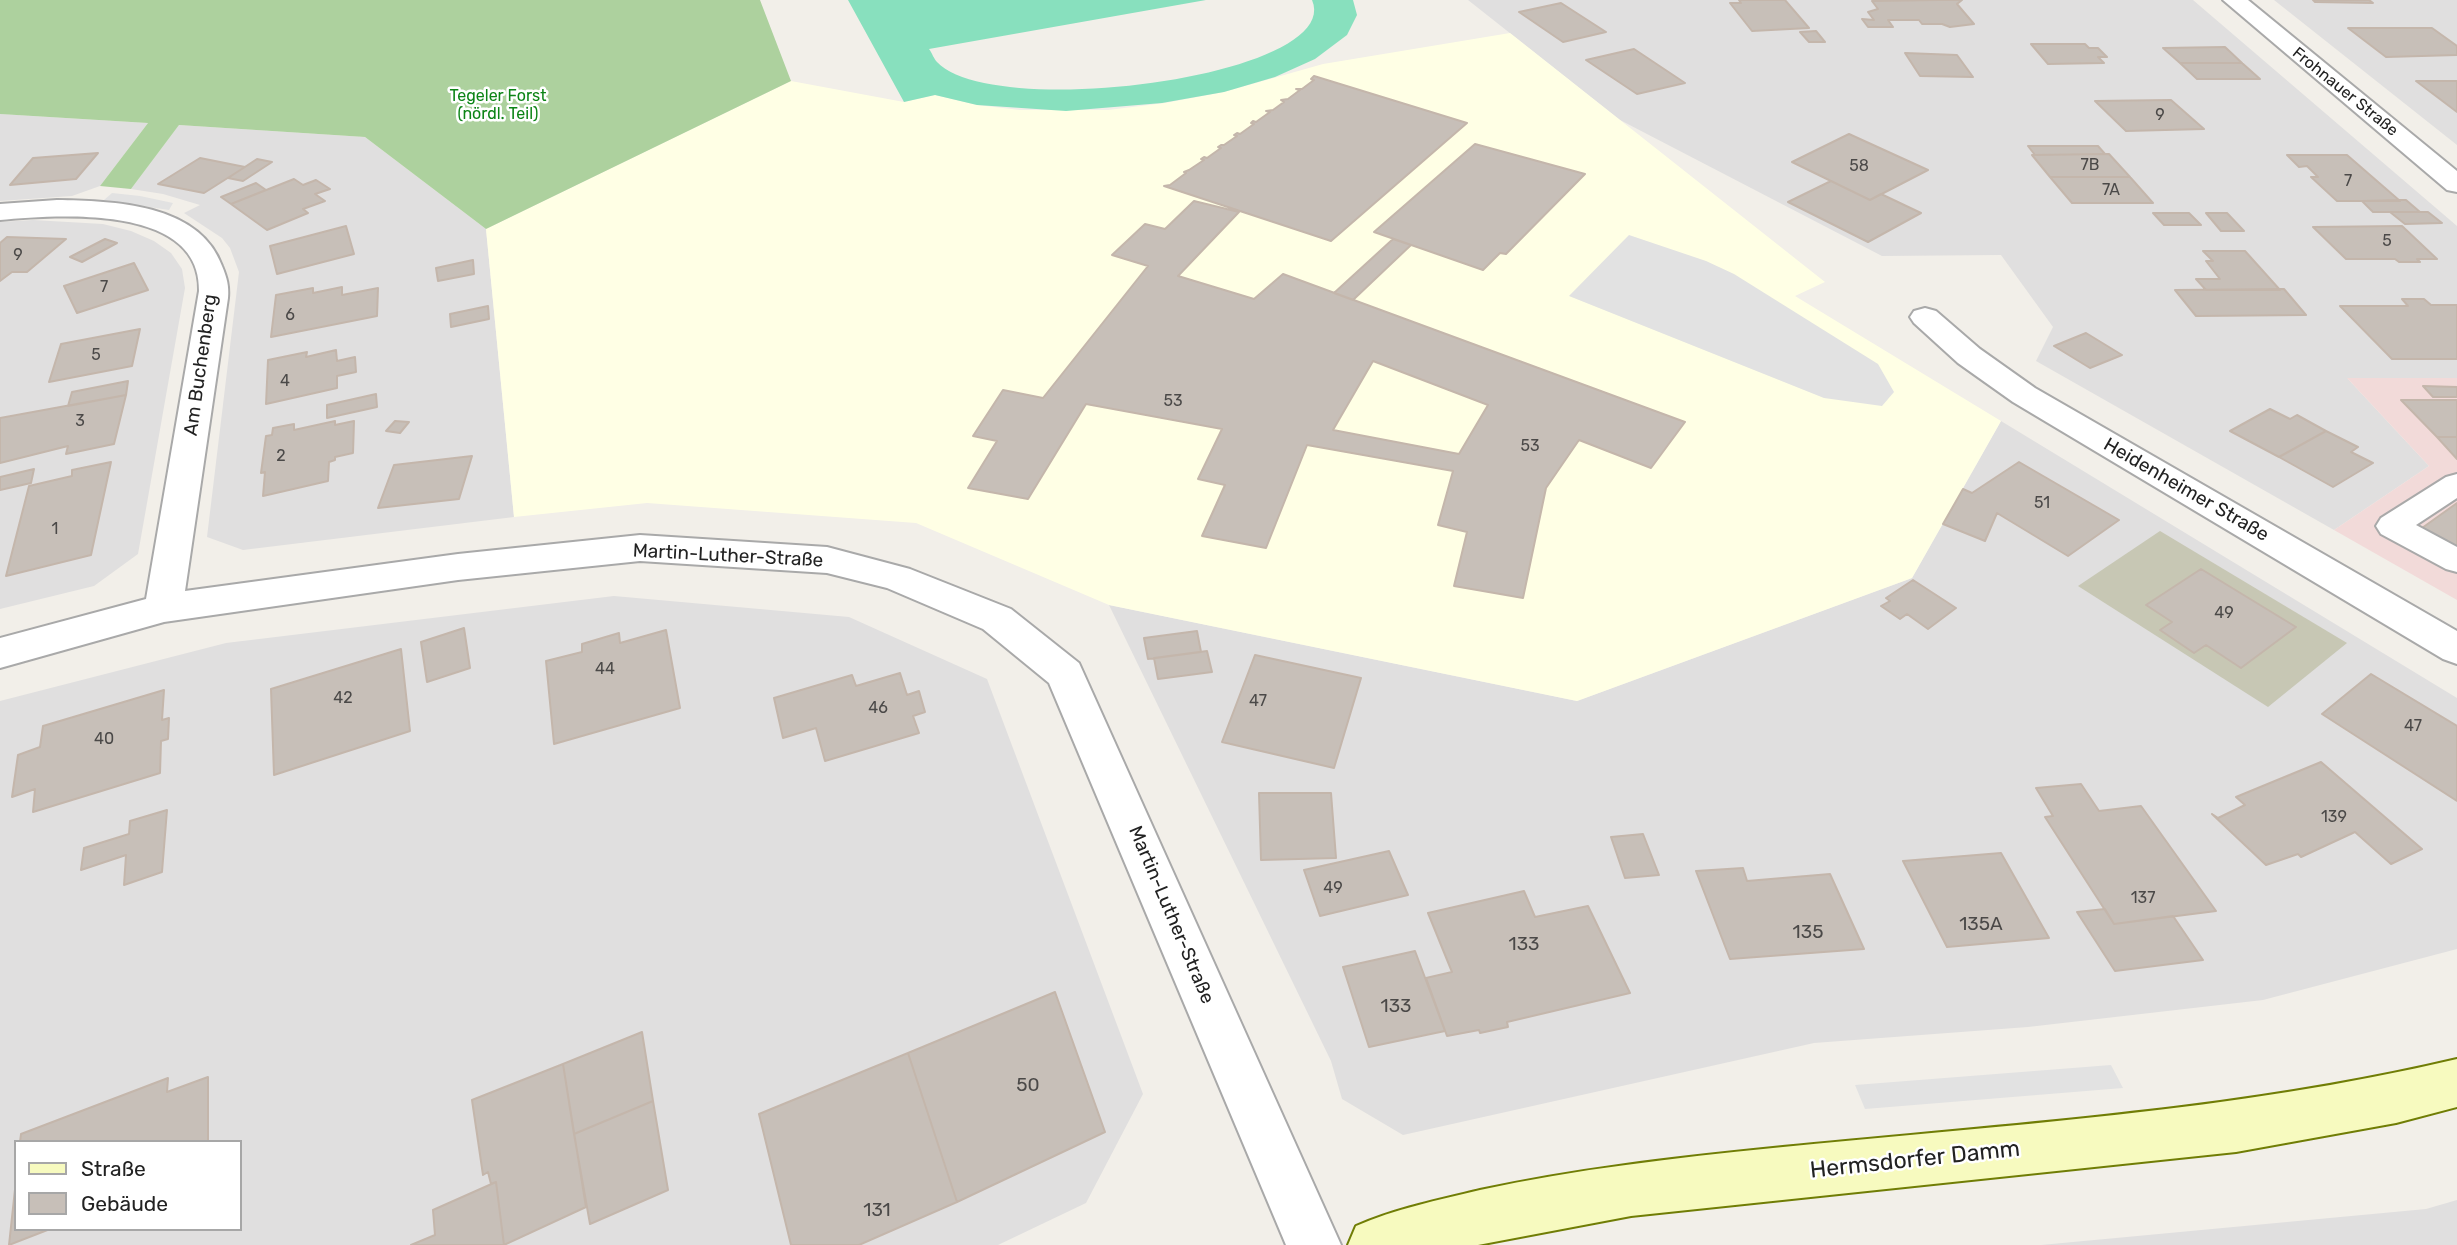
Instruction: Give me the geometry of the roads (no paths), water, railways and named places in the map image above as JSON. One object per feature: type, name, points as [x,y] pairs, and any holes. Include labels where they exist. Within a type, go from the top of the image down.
[{"type":"main road","name":"Hermsdorfer Damm","points":[[1375,1245],[1437,1227],[1517,1209],[1631,1189],[2236,1127],[2396,1098],[2457,1083]]},
{"type":"street","name":"Frohnauer Straße","points":[[2234,0],[2457,184]]},
{"type":"street","name":"Am Buchenberg","points":[[0,212],[42,208],[124,211],[188,236],[204,254],[214,281],[211,308],[164,608]]},
{"type":"street","name":"Heidenheimer Straße","points":[[1925,317],[1969,356],[2024,395],[2457,649]]},
{"type":"street","name":"Martin-Luther-Straße","points":[[0,653],[164,608],[458,567],[640,548],[827,560],[897,578],[997,619],[1065,674],[1314,1245]]},
{"type":"lane","points":[[2457,484],[2392,526],[2457,561]]},
{"type":"park label","name":"Tegeler Forst (nördl. Teil)","points":[[498,105]]}]
